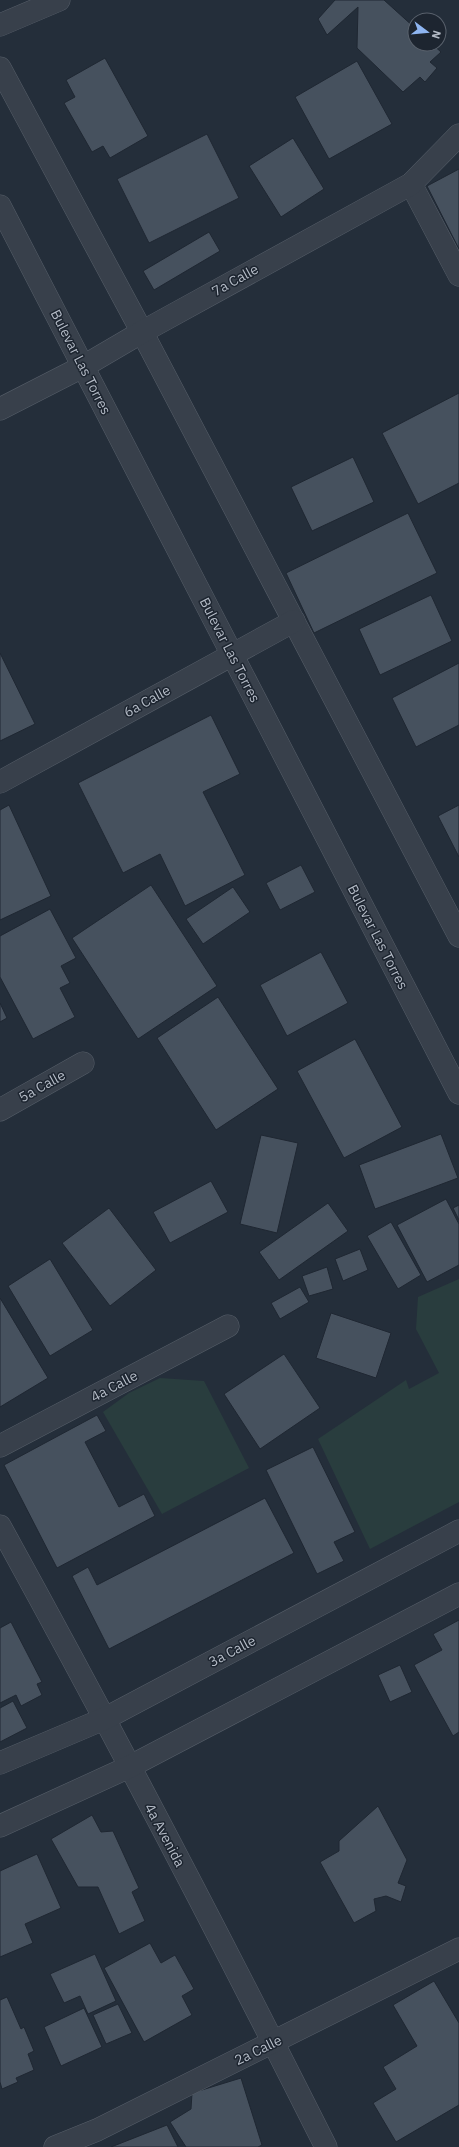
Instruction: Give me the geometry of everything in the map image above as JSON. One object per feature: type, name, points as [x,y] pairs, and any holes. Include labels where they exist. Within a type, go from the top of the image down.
[{"type":"street","points":[[0,25],[59,0]]},
{"type":"street","points":[[0,68],[142,332],[459,936]]},
{"type":"street","name":"7a Calle","points":[[0,409],[84,366],[142,332],[411,184],[459,135]]},
{"type":"street","points":[[411,184],[459,275]]},
{"type":"street","name":"Bulevar Las Torres","points":[[0,206],[459,1093]]},
{"type":"street","name":"6a Calle","points":[[0,782],[294,621]]},
{"type":"street","name":"5a Calle","points":[[0,1110],[83,1063]]},
{"type":"street","name":"4a Calle","points":[[0,1446],[228,1326]]},
{"type":"street","name":"4a Avenida","points":[[0,1526],[106,1718],[129,1767],[274,2043],[326,2147]]},
{"type":"street","name":"3a Calle","points":[[0,1763],[106,1718],[459,1531]]},
{"type":"street","points":[[0,1826],[129,1767],[459,1594]]},
{"type":"street","name":"2a Calle","points":[[55,2147],[97,2130],[274,2043],[459,1949]]},
{"type":"green space","points":[[459,1279],[459,1502],[370,1549],[318,1439],[406,1380],[409,1389],[439,1373],[416,1329],[418,1297]]},
{"type":"green space","points":[[160,1378],[204,1381],[249,1468],[162,1514],[103,1412],[129,1393]]},
{"type":"building","points":[[335,0],[384,0],[407,21],[407,52],[441,52],[430,62],[437,68],[425,82],[420,77],[403,92],[357,48],[358,7],[327,35],[318,19]]},
{"type":"building","points":[[105,58],[148,136],[110,158],[103,146],[92,152],[64,103],[75,97],[66,80]]},
{"type":"building","points":[[357,61],[392,124],[329,159],[295,97]]},
{"type":"building","points":[[207,134],[239,198],[149,243],[117,179]]},
{"type":"building","points":[[293,138],[324,189],[281,217],[249,166]]},
{"type":"building","points":[[459,169],[459,249],[427,186]]},
{"type":"building","points":[[209,232],[220,251],[154,290],[143,271]]},
{"type":"building","points":[[459,393],[459,483],[418,504],[382,433]]},
{"type":"building","points":[[353,457],[374,502],[312,531],[291,487]]},
{"type":"building","points":[[408,513],[437,573],[314,633],[286,573]]},
{"type":"building","points":[[431,595],[452,641],[380,675],[359,629]]},
{"type":"building","points":[[0,653],[35,724],[0,741]]},
{"type":"building","points":[[459,663],[459,725],[416,747],[392,698]]},
{"type":"building","points":[[211,715],[240,774],[203,792],[245,875],[185,906],[160,854],[123,873],[78,783]]},
{"type":"building","points":[[9,805],[51,896],[0,920],[0,810]]},
{"type":"building","points":[[459,805],[459,857],[438,816]]},
{"type":"building","points":[[301,865],[315,892],[280,910],[266,883]]},
{"type":"building","points":[[151,885],[217,986],[138,1039],[72,938]]},
{"type":"building","points":[[233,887],[250,912],[203,944],[186,919]]},
{"type":"building","points":[[50,909],[76,958],[61,966],[70,983],[60,988],[75,1017],[33,1039],[0,977],[0,936]]},
{"type":"building","points":[[321,952],[348,1003],[287,1036],[260,985]]},
{"type":"building","points":[[218,997],[278,1089],[216,1130],[157,1038]]},
{"type":"building","points":[[0,1003],[7,1018],[0,1022]]},
{"type":"building","points":[[355,1039],[402,1127],[344,1158],[297,1071]]},
{"type":"building","points":[[441,1134],[458,1178],[375,1209],[359,1165]]},
{"type":"building","points":[[261,1135],[298,1143],[277,1233],[240,1224]]},
{"type":"building","points":[[211,1181],[228,1212],[170,1243],[153,1212]]},
{"type":"building","points":[[446,1199],[459,1224],[459,1265],[427,1282],[397,1225]]},
{"type":"building","points":[[328,1203],[348,1231],[279,1280],[259,1252]]},
{"type":"building","points":[[459,1205],[459,1220],[453,1208]]},
{"type":"building","points":[[109,1208],[156,1270],[110,1306],[62,1243]]},
{"type":"building","points":[[391,1222],[421,1275],[398,1289],[367,1236]]},
{"type":"building","points":[[360,1249],[368,1270],[343,1281],[335,1259]]},
{"type":"building","points":[[50,1259],[93,1330],[50,1356],[8,1286]]},
{"type":"building","points":[[327,1267],[333,1289],[309,1296],[302,1276]]},
{"type":"building","points":[[300,1287],[309,1302],[280,1319],[271,1303]]},
{"type":"building","points":[[0,1298],[48,1378],[0,1407]]},
{"type":"building","points":[[331,1313],[391,1333],[376,1378],[316,1358]]},
{"type":"building","points":[[284,1354],[320,1408],[260,1449],[224,1394]]},
{"type":"building","points":[[97,1415],[106,1431],[85,1442],[119,1507],[144,1494],[155,1516],[57,1568],[4,1465]]},
{"type":"building","points":[[313,1447],[355,1532],[334,1542],[344,1561],[317,1574],[266,1470]]},
{"type":"building","points":[[265,1498],[294,1553],[109,1649],[72,1576],[88,1567],[97,1585]]},
{"type":"building","points":[[459,1620],[459,1732],[453,1736],[414,1665],[442,1650],[433,1634]]},
{"type":"building","points":[[11,1622],[42,1682],[37,1684],[42,1695],[21,1706],[16,1695],[0,1703],[0,1628]]},
{"type":"building","points":[[400,1665],[412,1692],[390,1702],[378,1675]]},
{"type":"building","points":[[13,1701],[27,1728],[0,1742],[0,1708]]},
{"type":"building","points":[[378,1806],[407,1860],[398,1883],[406,1886],[401,1902],[386,1896],[374,1899],[376,1911],[354,1923],[320,1862],[339,1851],[339,1841]]},
{"type":"building","points":[[92,1815],[101,1832],[113,1831],[139,1888],[132,1892],[145,1921],[119,1934],[98,1887],[78,1887],[51,1839]]},
{"type":"building","points":[[37,1854],[61,1908],[25,1924],[33,1943],[0,1957],[0,1871]]},
{"type":"building","points":[[150,1943],[161,1963],[175,1955],[194,1989],[182,1996],[192,2015],[144,2042],[104,1968]]},
{"type":"building","points":[[95,1954],[116,2001],[88,2014],[80,1996],[64,2003],[50,1974]]},
{"type":"building","points":[[434,1981],[459,2023],[459,2105],[396,2142],[373,2103],[396,2089],[383,2067],[417,2046],[393,2005]]},
{"type":"building","points":[[7,1997],[21,2029],[24,2027],[34,2051],[28,2054],[34,2070],[16,2078],[18,2082],[2,2089],[0,2082],[0,2000]]},
{"type":"building","points":[[118,2004],[132,2033],[106,2044],[93,2015]]},
{"type":"building","points":[[84,2008],[102,2047],[61,2066],[44,2027]]},
{"type":"building","points":[[241,2078],[262,2145],[258,2147],[186,2147],[170,2122],[191,2109],[192,2093]]},
{"type":"building","points":[[167,2125],[178,2147],[111,2147]]}]
